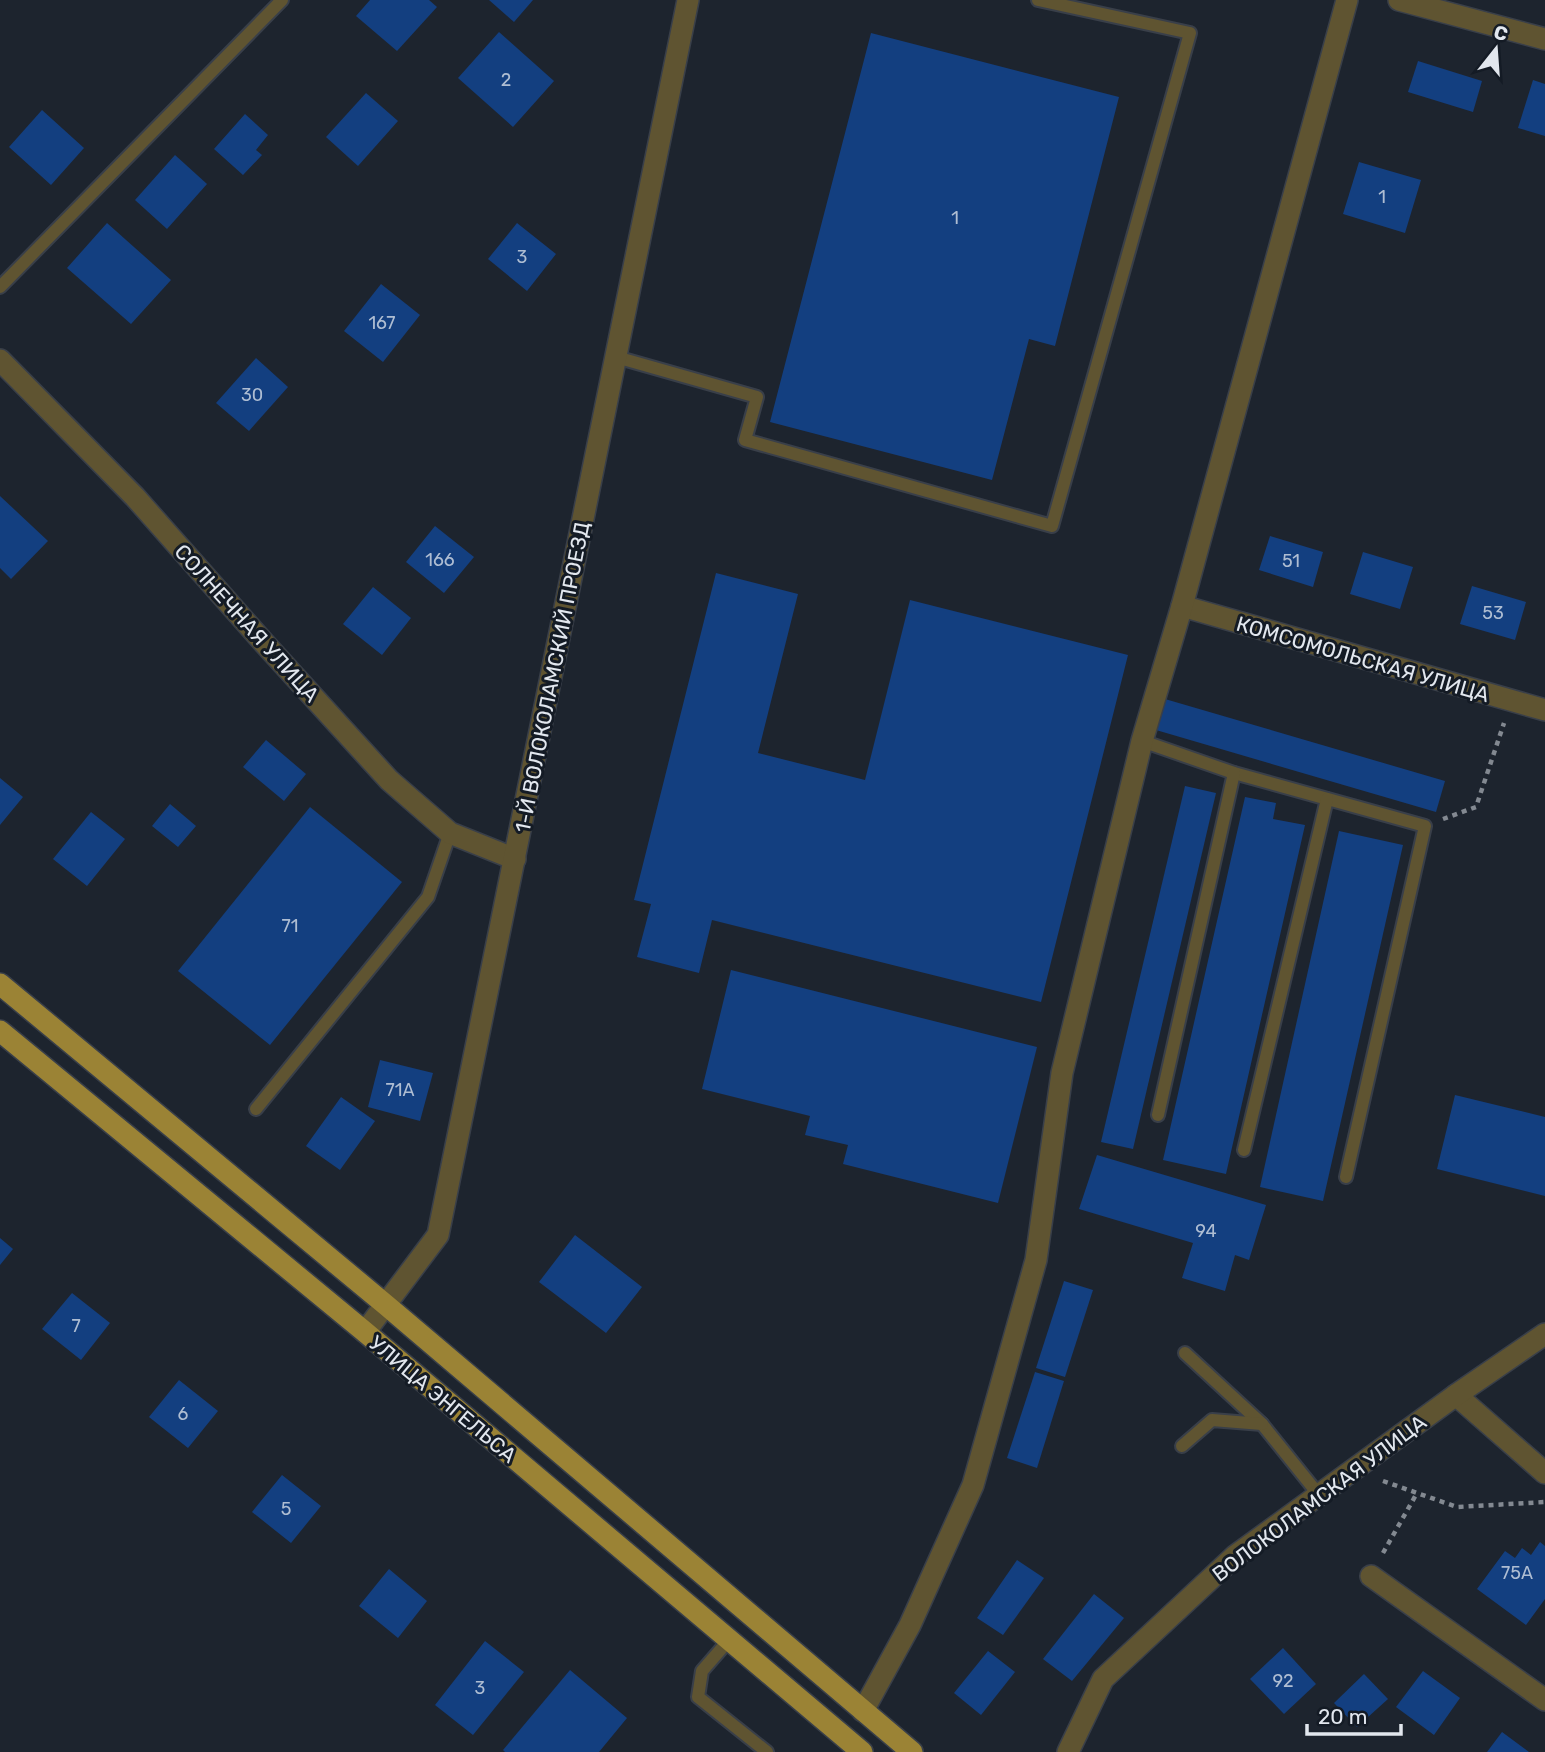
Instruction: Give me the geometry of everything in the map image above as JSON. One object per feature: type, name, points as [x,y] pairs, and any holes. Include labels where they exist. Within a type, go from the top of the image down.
[{"type":"main road","name":"УЛИЦА ЭНГЕЛЬСА","points":[[0,984],[386,1306],[912,1752]]},
{"type":"main road","name":"УЛИЦА ЭНГЕЛЬСА","points":[[0,1031],[365,1332],[862,1752]]},
{"type":"street","name":"1-Й ВОЛОКОЛАМСКИЙ ПРОЕЗД","points":[[365,1332],[438,1235],[688,0]]},
{"type":"street","points":[[863,1711],[910,1625],[973,1485],[1036,1259],[1062,1073],[1142,741],[1182,606],[1347,0]]},
{"type":"street","points":[[1399,0],[1545,39]]},
{"type":"street","name":"СОЛНЕЧНАЯ УЛИЦА","points":[[0,360],[135,497],[264,644],[389,780],[450,833],[515,859]]},
{"type":"street","name":"КОМСОМОЛЬСКАЯ УЛИЦА","points":[[1182,606],[1545,710]]},
{"type":"street","name":"ВОЛОКОЛАМСКАЯ УЛИЦА","points":[[1068,1752],[1103,1679],[1235,1556],[1456,1395],[1545,1334]]},
{"type":"street","points":[[1456,1395],[1545,1474]]},
{"type":"street","points":[[1371,1576],[1541,1690]]},
{"type":"lane","points":[[0,287],[282,0]]},
{"type":"lane","points":[[616,358],[757,397],[745,440],[1052,526],[1190,33],[1038,0]]},
{"type":"lane","points":[[1142,741],[1234,773],[1425,826],[1346,1177]]},
{"type":"lane","points":[[1158,1115],[1234,773]]},
{"type":"lane","points":[[1244,1150],[1327,799]]},
{"type":"lane","points":[[256,1109],[428,897],[450,833]]},
{"type":"lane","points":[[1185,1353],[1262,1424],[1320,1495]]},
{"type":"lane","points":[[1182,1446],[1212,1420],[1262,1424]]},
{"type":"lane","points":[[729,1640],[702,1671],[698,1698],[767,1752]]},
{"type":"path","points":[[1425,826],[1476,807],[1511,702]]},
{"type":"path","points":[[1352,1471],[1457,1507],[1545,1502]]},
{"type":"path","points":[[1371,1576],[1417,1493]]},
{"type":"building","points":[[370,0],[429,0],[437,7],[397,51],[356,16]]},
{"type":"building","points":[[489,0],[533,0],[514,22]]},
{"type":"building","points":[[499,32],[554,81],[513,127],[458,78]]},
{"type":"building","points":[[871,33],[1119,97],[1055,346],[1029,339],[992,480],[770,422]]},
{"type":"building","points":[[1418,61],[1482,81],[1473,112],[1408,92]]},
{"type":"building","points":[[1533,80],[1545,84],[1545,136],[1518,128]]},
{"type":"building","points":[[366,93],[398,121],[358,166],[326,137]]},
{"type":"building","points":[[42,110],[84,148],[51,185],[9,147]]},
{"type":"building","points":[[245,114],[268,135],[256,150],[262,155],[243,175],[214,149]]},
{"type":"building","points":[[175,155],[207,184],[167,229],[135,200]]},
{"type":"building","points":[[1359,162],[1421,180],[1405,233],[1343,214]]},
{"type":"building","points":[[107,223],[171,280],[131,324],[67,268]]},
{"type":"building","points":[[517,223],[556,254],[527,291],[488,259]]},
{"type":"building","points":[[381,284],[420,315],[383,362],[344,331]]},
{"type":"building","points":[[256,358],[288,387],[249,431],[216,403]]},
{"type":"building","points":[[0,496],[48,541],[11,579],[0,568]]},
{"type":"building","points":[[435,526],[474,557],[444,593],[406,562]]},
{"type":"building","points":[[1270,536],[1323,552],[1313,587],[1259,570]]},
{"type":"building","points":[[1363,552],[1413,567],[1400,609],[1350,594]]},
{"type":"building","points":[[716,573],[798,594],[758,753],[865,780],[910,600],[1128,655],[1041,1002],[712,920],[699,973],[637,957],[651,904],[634,900]]},
{"type":"building","points":[[1472,586],[1526,602],[1515,640],[1460,624]]},
{"type":"building","points":[[373,587],[411,618],[382,655],[343,624]]},
{"type":"building","points":[[1165,699],[1445,781],[1436,812],[1156,730]]},
{"type":"building","points":[[266,740],[306,774],[284,801],[243,767]]},
{"type":"building","points":[[0,778],[23,797],[0,825]]},
{"type":"building","points":[[1185,786],[1216,793],[1133,1149],[1101,1142]]},
{"type":"building","points":[[1245,797],[1276,803],[1273,819],[1305,825],[1226,1174],[1163,1160]]},
{"type":"building","points":[[170,804],[196,826],[178,847],[152,826]]},
{"type":"building","points":[[310,807],[402,882],[270,1045],[178,971]]},
{"type":"building","points":[[91,812],[125,839],[87,886],[53,859]]},
{"type":"building","points":[[1339,831],[1403,845],[1323,1201],[1260,1187]]},
{"type":"building","points":[[731,970],[1037,1047],[998,1203],[843,1164],[848,1145],[805,1135],[810,1116],[702,1089]]},
{"type":"building","points":[[380,1060],[433,1073],[420,1121],[368,1107]]},
{"type":"building","points":[[1455,1095],[1545,1117],[1545,1196],[1437,1169]]},
{"type":"building","points":[[341,1097],[375,1121],[340,1170],[306,1146]]},
{"type":"building","points":[[1097,1155],[1266,1205],[1249,1260],[1235,1255],[1225,1291],[1182,1278],[1193,1243],[1079,1209]]},
{"type":"building","points":[[575,1235],[642,1287],[606,1333],[539,1282]]},
{"type":"building","points":[[0,1238],[13,1249],[0,1265]]},
{"type":"building","points":[[1064,1281],[1093,1290],[1065,1377],[1036,1368]]},
{"type":"building","points":[[72,1293],[110,1323],[81,1360],[42,1329]]},
{"type":"building","points":[[1035,1372],[1064,1381],[1037,1468],[1007,1458]]},
{"type":"building","points":[[179,1380],[218,1411],[188,1448],[149,1417]]},
{"type":"building","points":[[282,1475],[321,1506],[291,1543],[252,1512]]},
{"type":"building","points":[[1540,1542],[1545,1546],[1545,1599],[1526,1625],[1477,1589],[1505,1551],[1515,1558],[1522,1548],[1531,1555]]},
{"type":"building","points":[[1017,1560],[1044,1578],[1003,1635],[977,1618]]},
{"type":"building","points":[[389,1569],[427,1601],[398,1638],[359,1606]]},
{"type":"building","points":[[1094,1594],[1124,1618],[1072,1681],[1043,1659]]},
{"type":"building","points":[[485,1641],[524,1672],[473,1735],[435,1705]]},
{"type":"building","points":[[1283,1648],[1316,1684],[1284,1714],[1250,1679]]},
{"type":"building","points":[[988,1651],[1015,1672],[981,1715],[954,1693]]},
{"type":"building","points":[[570,1670],[627,1718],[599,1752],[505,1752],[503,1750]]},
{"type":"building","points":[[1423,1671],[1460,1698],[1434,1735],[1396,1707]]},
{"type":"building","points":[[1364,1674],[1388,1699],[1357,1727],[1334,1703]]},
{"type":"building","points":[[1502,1732],[1529,1752],[1487,1752]]}]
